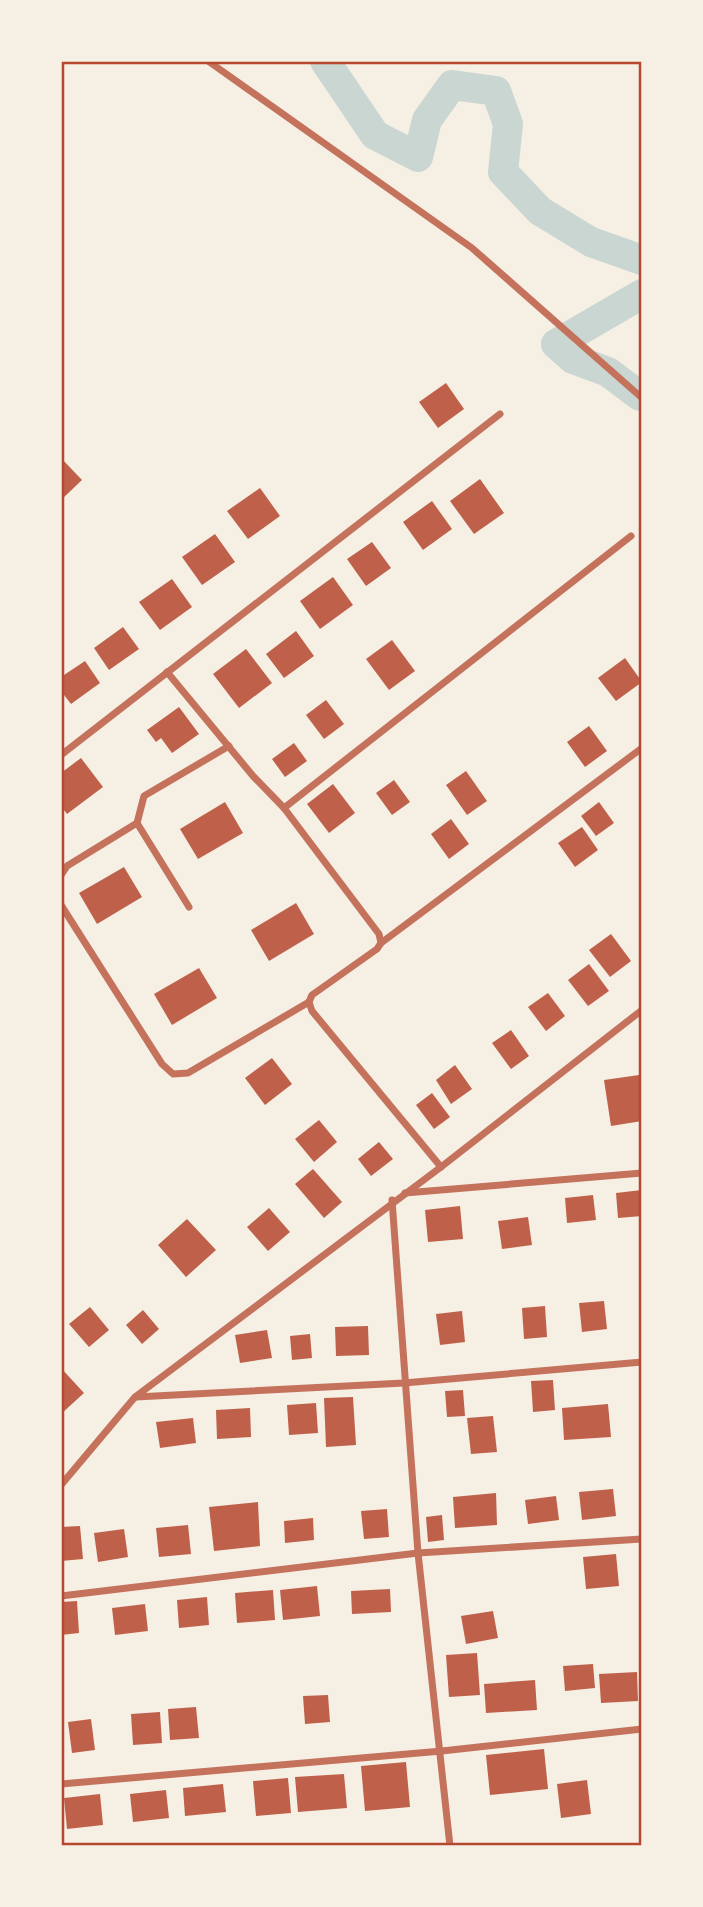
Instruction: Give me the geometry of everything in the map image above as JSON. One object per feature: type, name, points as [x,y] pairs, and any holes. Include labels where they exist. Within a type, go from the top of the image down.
[{"type":"street","points":[[208,61],[472,248],[642,398]]},
{"type":"street","points":[[61,755],[500,414]]},
{"type":"street","points":[[284,808],[631,536]]},
{"type":"street","points":[[167,672],[284,808],[379,934],[381,943]]},
{"type":"street","points":[[61,875],[67,866],[137,823],[144,796],[229,746]]},
{"type":"street","points":[[61,905],[162,1064],[173,1074],[188,1073],[309,1002],[312,995],[371,955],[381,943],[642,748]]},
{"type":"street","points":[[137,823],[189,906]]},
{"type":"street","points":[[309,1002],[312,1011],[441,1167]]},
{"type":"street","points":[[61,1485],[135,1397],[392,1200],[441,1167],[642,1010]]},
{"type":"street","points":[[402,1193],[642,1173]]},
{"type":"street","points":[[392,1200],[418,1553],[442,1751],[450,1846]]},
{"type":"street","points":[[135,1397],[404,1383],[642,1362]]},
{"type":"street","points":[[61,1596],[418,1553],[642,1539]]},
{"type":"street","points":[[61,1784],[442,1751],[642,1729]]},
{"type":"building","points":[[446,383],[464,409],[438,428],[419,402]]},
{"type":"building","points":[[61,458],[82,480],[61,500]]},
{"type":"building","points":[[480,479],[504,513],[474,534],[450,501]]},
{"type":"building","points":[[260,488],[280,516],[248,539],[227,511]]},
{"type":"building","points":[[432,501],[452,529],[423,550],[403,522]]},
{"type":"building","points":[[215,534],[235,562],[202,585],[182,557]]},
{"type":"building","points":[[372,542],[391,568],[366,586],[347,559]]},
{"type":"building","points":[[333,577],[353,605],[320,629],[300,601]]},
{"type":"building","points":[[172,579],[192,607],[160,630],[139,602]]},
{"type":"building","points":[[123,627],[139,649],[109,670],[94,648]]},
{"type":"building","points":[[296,631],[314,656],[284,678],[266,654]]},
{"type":"building","points":[[392,640],[415,671],[389,690],[366,659]]},
{"type":"building","points":[[246,649],[272,683],[239,708],[213,674]]},
{"type":"building","points":[[625,658],[642,682],[616,701],[598,678]]},
{"type":"building","points":[[85,661],[100,683],[71,704],[61,691],[61,677]]},
{"type":"building","points":[[326,700],[344,724],[324,739],[306,715]]},
{"type":"building","points":[[179,707],[199,734],[172,753],[161,738],[156,742],[147,730]]},
{"type":"building","points":[[589,726],[607,751],[585,767],[567,742]]},
{"type":"building","points":[[294,743],[307,761],[285,777],[272,759]]},
{"type":"building","points":[[81,758],[103,787],[67,814],[61,806],[61,773]]},
{"type":"building","points":[[466,771],[487,801],[467,815],[446,785]]},
{"type":"building","points":[[394,780],[410,802],[392,815],[376,793]]},
{"type":"building","points":[[333,784],[355,813],[329,833],[307,804]]},
{"type":"building","points":[[225,802],[243,833],[198,859],[180,829]]},
{"type":"building","points":[[599,802],[614,823],[596,836],[581,816]]},
{"type":"building","points":[[451,819],[469,844],[449,859],[431,834]]},
{"type":"building","points":[[582,827],[598,850],[575,867],[558,843]]},
{"type":"building","points":[[124,867],[142,897],[97,924],[79,893]]},
{"type":"building","points":[[296,903],[314,934],[269,961],[251,930]]},
{"type":"building","points":[[611,934],[631,961],[610,977],[589,950]]},
{"type":"building","points":[[589,964],[609,991],[588,1006],[568,980]]},
{"type":"building","points":[[199,968],[217,998],[172,1025],[154,994]]},
{"type":"building","points":[[548,993],[565,1016],[546,1031],[528,1007]]},
{"type":"building","points":[[511,1030],[529,1056],[511,1069],[492,1043]]},
{"type":"building","points":[[272,1058],[292,1084],[265,1105],[245,1078]]},
{"type":"building","points":[[455,1065],[472,1089],[451,1104],[436,1080]]},
{"type":"building","points":[[639,1075],[642,1121],[611,1126],[604,1080]]},
{"type":"building","points":[[432,1093],[450,1117],[434,1129],[416,1105]]},
{"type":"building","points":[[319,1120],[337,1142],[314,1162],[295,1139]]},
{"type":"building","points":[[379,1142],[393,1159],[371,1176],[358,1159]]},
{"type":"building","points":[[313,1169],[342,1202],[324,1218],[295,1184]]},
{"type":"building","points":[[642,1190],[642,1216],[618,1218],[616,1193]]},
{"type":"building","points":[[593,1195],[596,1220],[567,1223],[565,1198]]},
{"type":"building","points":[[460,1206],[463,1239],[428,1242],[425,1210]]},
{"type":"building","points":[[269,1208],[290,1232],[268,1251],[247,1227]]},
{"type":"building","points":[[528,1217],[532,1245],[502,1249],[498,1221]]},
{"type":"building","points":[[187,1219],[216,1250],[186,1277],[158,1245]]},
{"type":"building","points":[[604,1301],[607,1329],[582,1332],[579,1303]]},
{"type":"building","points":[[545,1306],[547,1337],[524,1339],[522,1308]]},
{"type":"building","points":[[90,1307],[109,1330],[89,1347],[69,1324]]},
{"type":"building","points":[[143,1310],[159,1329],[142,1344],[126,1325]]},
{"type":"building","points":[[462,1311],[465,1342],[440,1345],[436,1314]]},
{"type":"building","points":[[368,1326],[369,1355],[336,1356],[335,1327]]},
{"type":"building","points":[[267,1330],[272,1358],[240,1363],[235,1335]]},
{"type":"building","points":[[310,1334],[312,1358],[292,1360],[290,1336]]},
{"type":"building","points":[[61,1368],[84,1393],[61,1414]]},
{"type":"building","points":[[553,1380],[555,1410],[533,1412],[531,1381]]},
{"type":"building","points":[[463,1390],[465,1416],[447,1417],[445,1391]]},
{"type":"building","points":[[353,1397],[356,1445],[326,1447],[324,1398]]},
{"type":"building","points":[[316,1403],[318,1433],[289,1435],[287,1405]]},
{"type":"building","points":[[608,1404],[611,1437],[564,1440],[562,1408]]},
{"type":"building","points":[[250,1408],[251,1437],[217,1439],[216,1410]]},
{"type":"building","points":[[493,1416],[497,1452],[471,1454],[467,1418]]},
{"type":"building","points":[[193,1418],[196,1443],[160,1448],[156,1422]]},
{"type":"building","points":[[613,1489],[616,1516],[582,1520],[579,1492]]},
{"type":"building","points":[[496,1493],[497,1525],[455,1528],[453,1497]]},
{"type":"building","points":[[556,1496],[559,1520],[528,1524],[525,1500]]},
{"type":"building","points":[[258,1502],[260,1546],[214,1551],[209,1507]]},
{"type":"building","points":[[387,1509],[389,1537],[364,1539],[361,1511]]},
{"type":"building","points":[[442,1515],[444,1540],[428,1542],[426,1517]]},
{"type":"building","points":[[313,1518],[314,1540],[285,1543],[284,1521]]},
{"type":"building","points":[[188,1525],[191,1554],[159,1557],[156,1528]]},
{"type":"building","points":[[80,1526],[83,1559],[61,1561],[61,1527]]},
{"type":"building","points":[[124,1529],[128,1557],[98,1562],[94,1533]]},
{"type":"building","points":[[616,1554],[619,1586],[586,1589],[583,1557]]},
{"type":"building","points":[[317,1586],[320,1616],[283,1620],[280,1590]]},
{"type":"building","points":[[390,1589],[391,1612],[352,1614],[351,1591]]},
{"type":"building","points":[[273,1590],[275,1620],[237,1623],[235,1593]]},
{"type":"building","points":[[207,1597],[209,1625],[179,1628],[177,1600]]},
{"type":"building","points":[[77,1601],[79,1633],[61,1635],[61,1602]]},
{"type":"building","points":[[145,1604],[148,1631],[115,1635],[112,1608]]},
{"type":"building","points":[[493,1611],[498,1638],[466,1644],[461,1616]]},
{"type":"building","points":[[477,1653],[480,1695],[449,1697],[446,1655]]},
{"type":"building","points":[[593,1664],[595,1688],[565,1691],[563,1666]]},
{"type":"building","points":[[637,1672],[638,1701],[601,1703],[599,1674]]},
{"type":"building","points":[[535,1680],[537,1710],[486,1713],[484,1684]]},
{"type":"building","points":[[328,1695],[330,1722],[305,1724],[303,1696]]},
{"type":"building","points":[[196,1707],[199,1738],[170,1740],[168,1709]]},
{"type":"building","points":[[160,1712],[162,1743],[133,1745],[131,1714]]},
{"type":"building","points":[[91,1719],[95,1750],[72,1753],[68,1722]]},
{"type":"building","points":[[544,1749],[548,1789],[490,1795],[486,1755]]},
{"type":"building","points":[[406,1762],[410,1807],[365,1811],[361,1766]]},
{"type":"building","points":[[344,1774],[347,1808],[298,1812],[295,1777]]},
{"type":"building","points":[[288,1778],[291,1813],[256,1816],[253,1781]]},
{"type":"building","points":[[587,1780],[591,1814],[561,1818],[557,1784]]},
{"type":"building","points":[[223,1784],[226,1812],[185,1816],[183,1788]]},
{"type":"building","points":[[166,1790],[169,1818],[133,1822],[130,1794]]},
{"type":"building","points":[[100,1794],[103,1825],[67,1829],[64,1798]]},
{"type":"waterway","points":[[325,61],[375,135],[418,157],[427,120],[452,85],[496,91],[508,124],[503,172],[540,211],[591,242],[642,260]]},
{"type":"waterway","points":[[640,396],[608,372],[573,359],[556,344],[642,294]]}]
